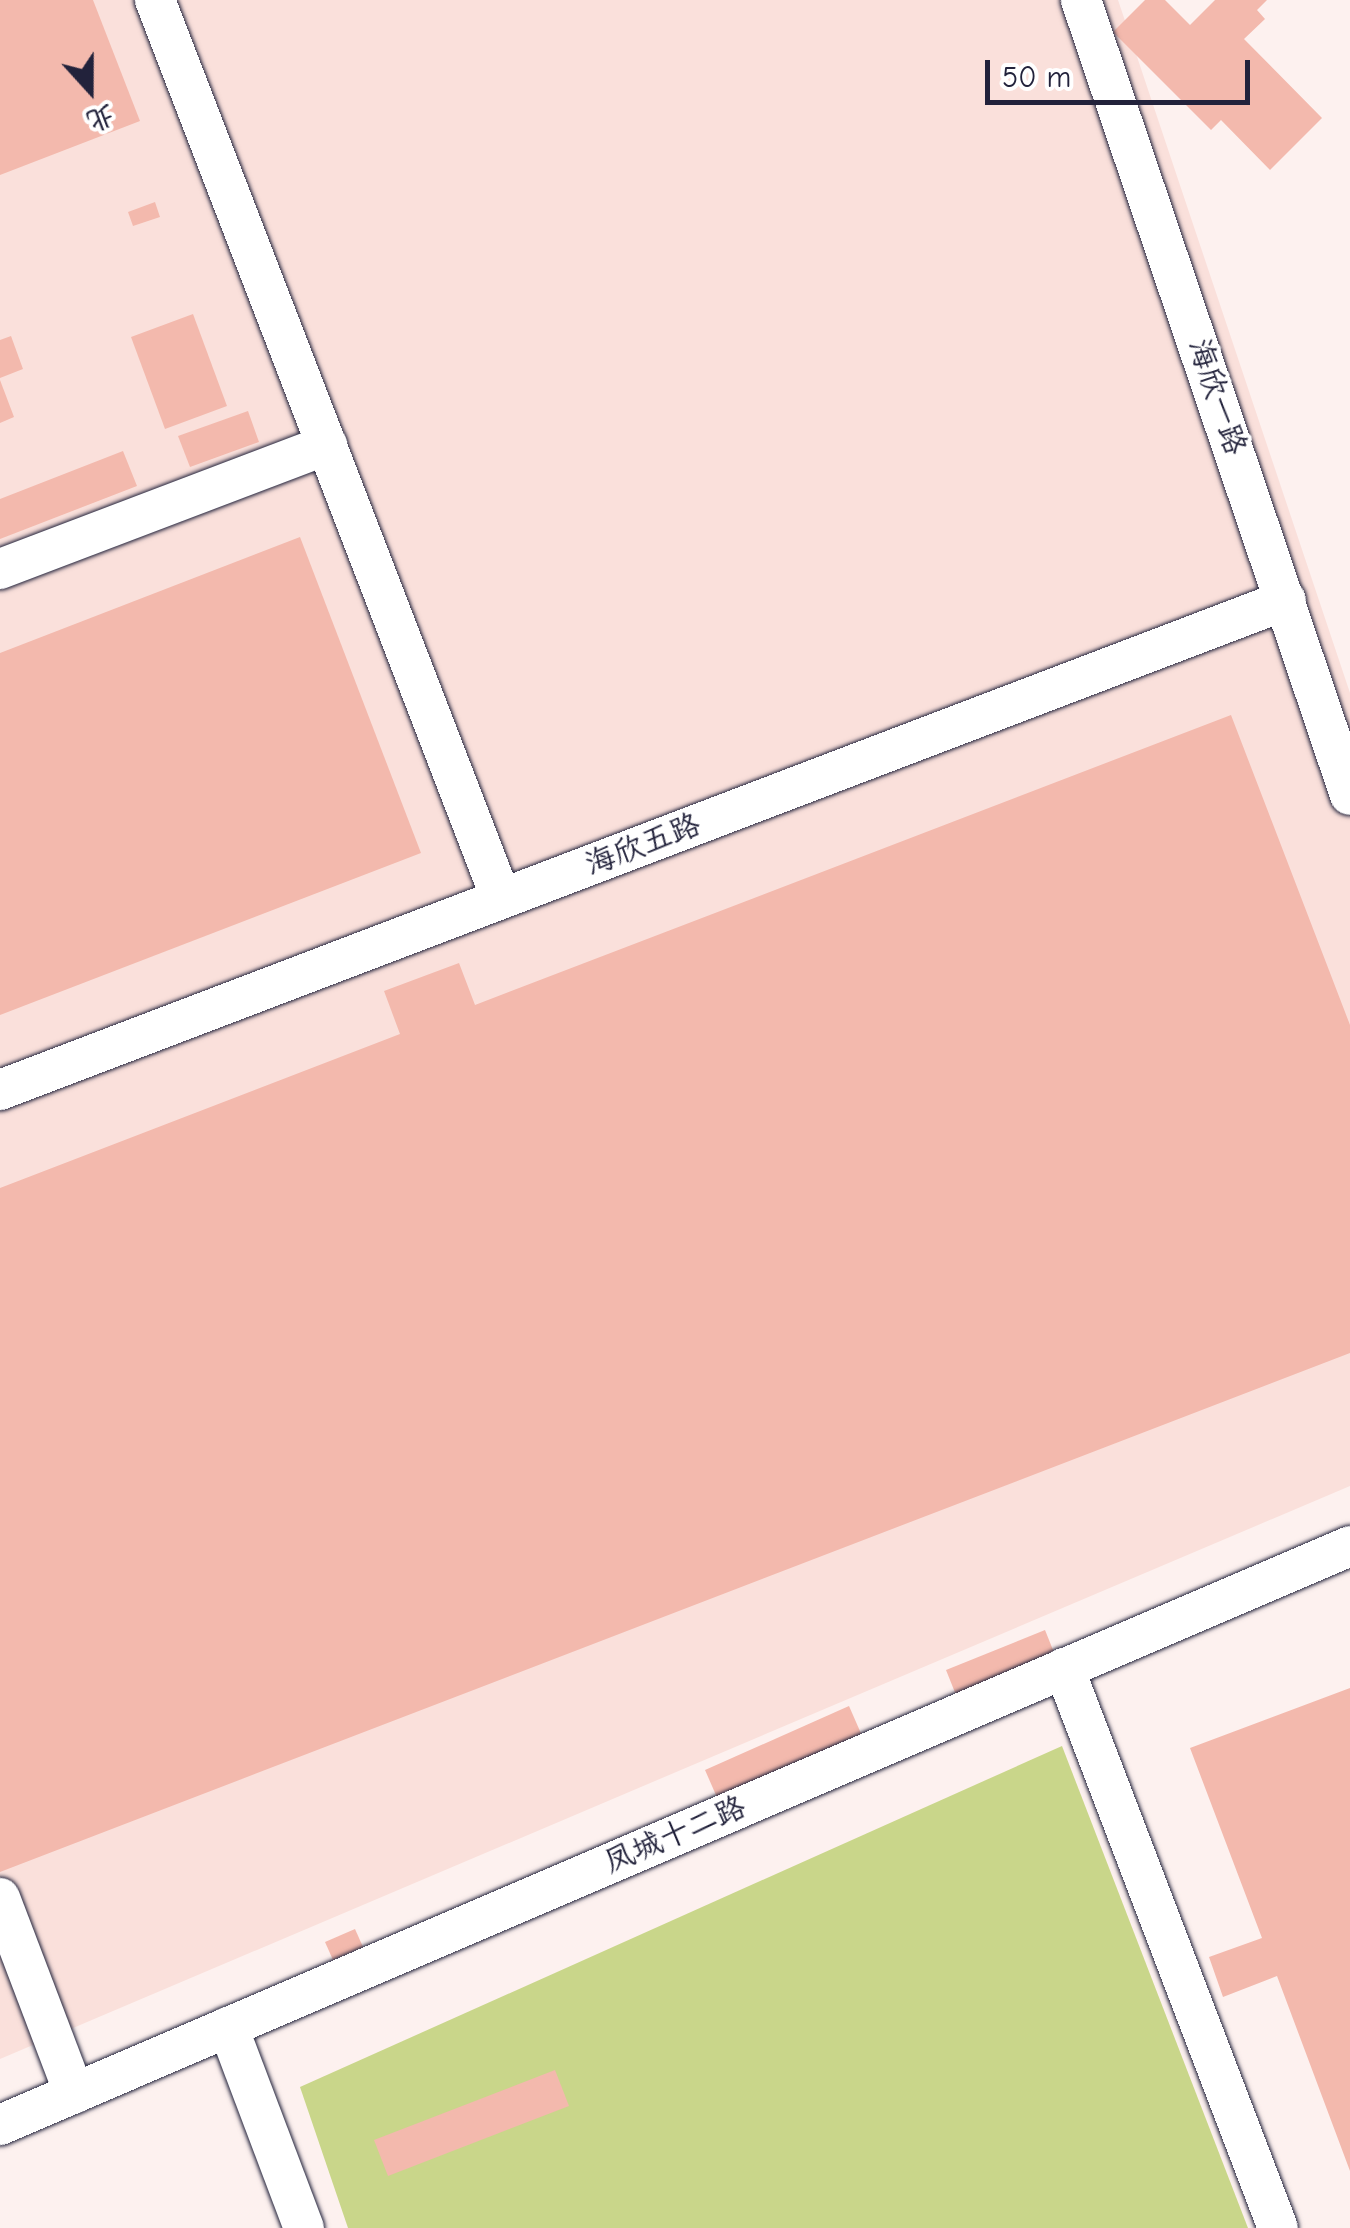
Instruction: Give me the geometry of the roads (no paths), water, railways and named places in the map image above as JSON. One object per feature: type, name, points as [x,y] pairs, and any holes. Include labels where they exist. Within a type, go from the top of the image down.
[{"type":"street","points":[[156,0],[502,898]]},
{"type":"street","name":"海欣一路","points":[[1081,0],[1350,795]]},
{"type":"street","points":[[0,568],[327,445]]},
{"type":"street","name":"海欣五路","points":[[0,1090],[1286,600]]},
{"type":"street","name":"凤城十二路","points":[[0,2124],[1350,1546]]},
{"type":"street","points":[[1064,1668],[1278,2228]]},
{"type":"street","points":[[0,1898],[74,2093]]},
{"type":"street","points":[[228,2027],[304,2228]]}]
